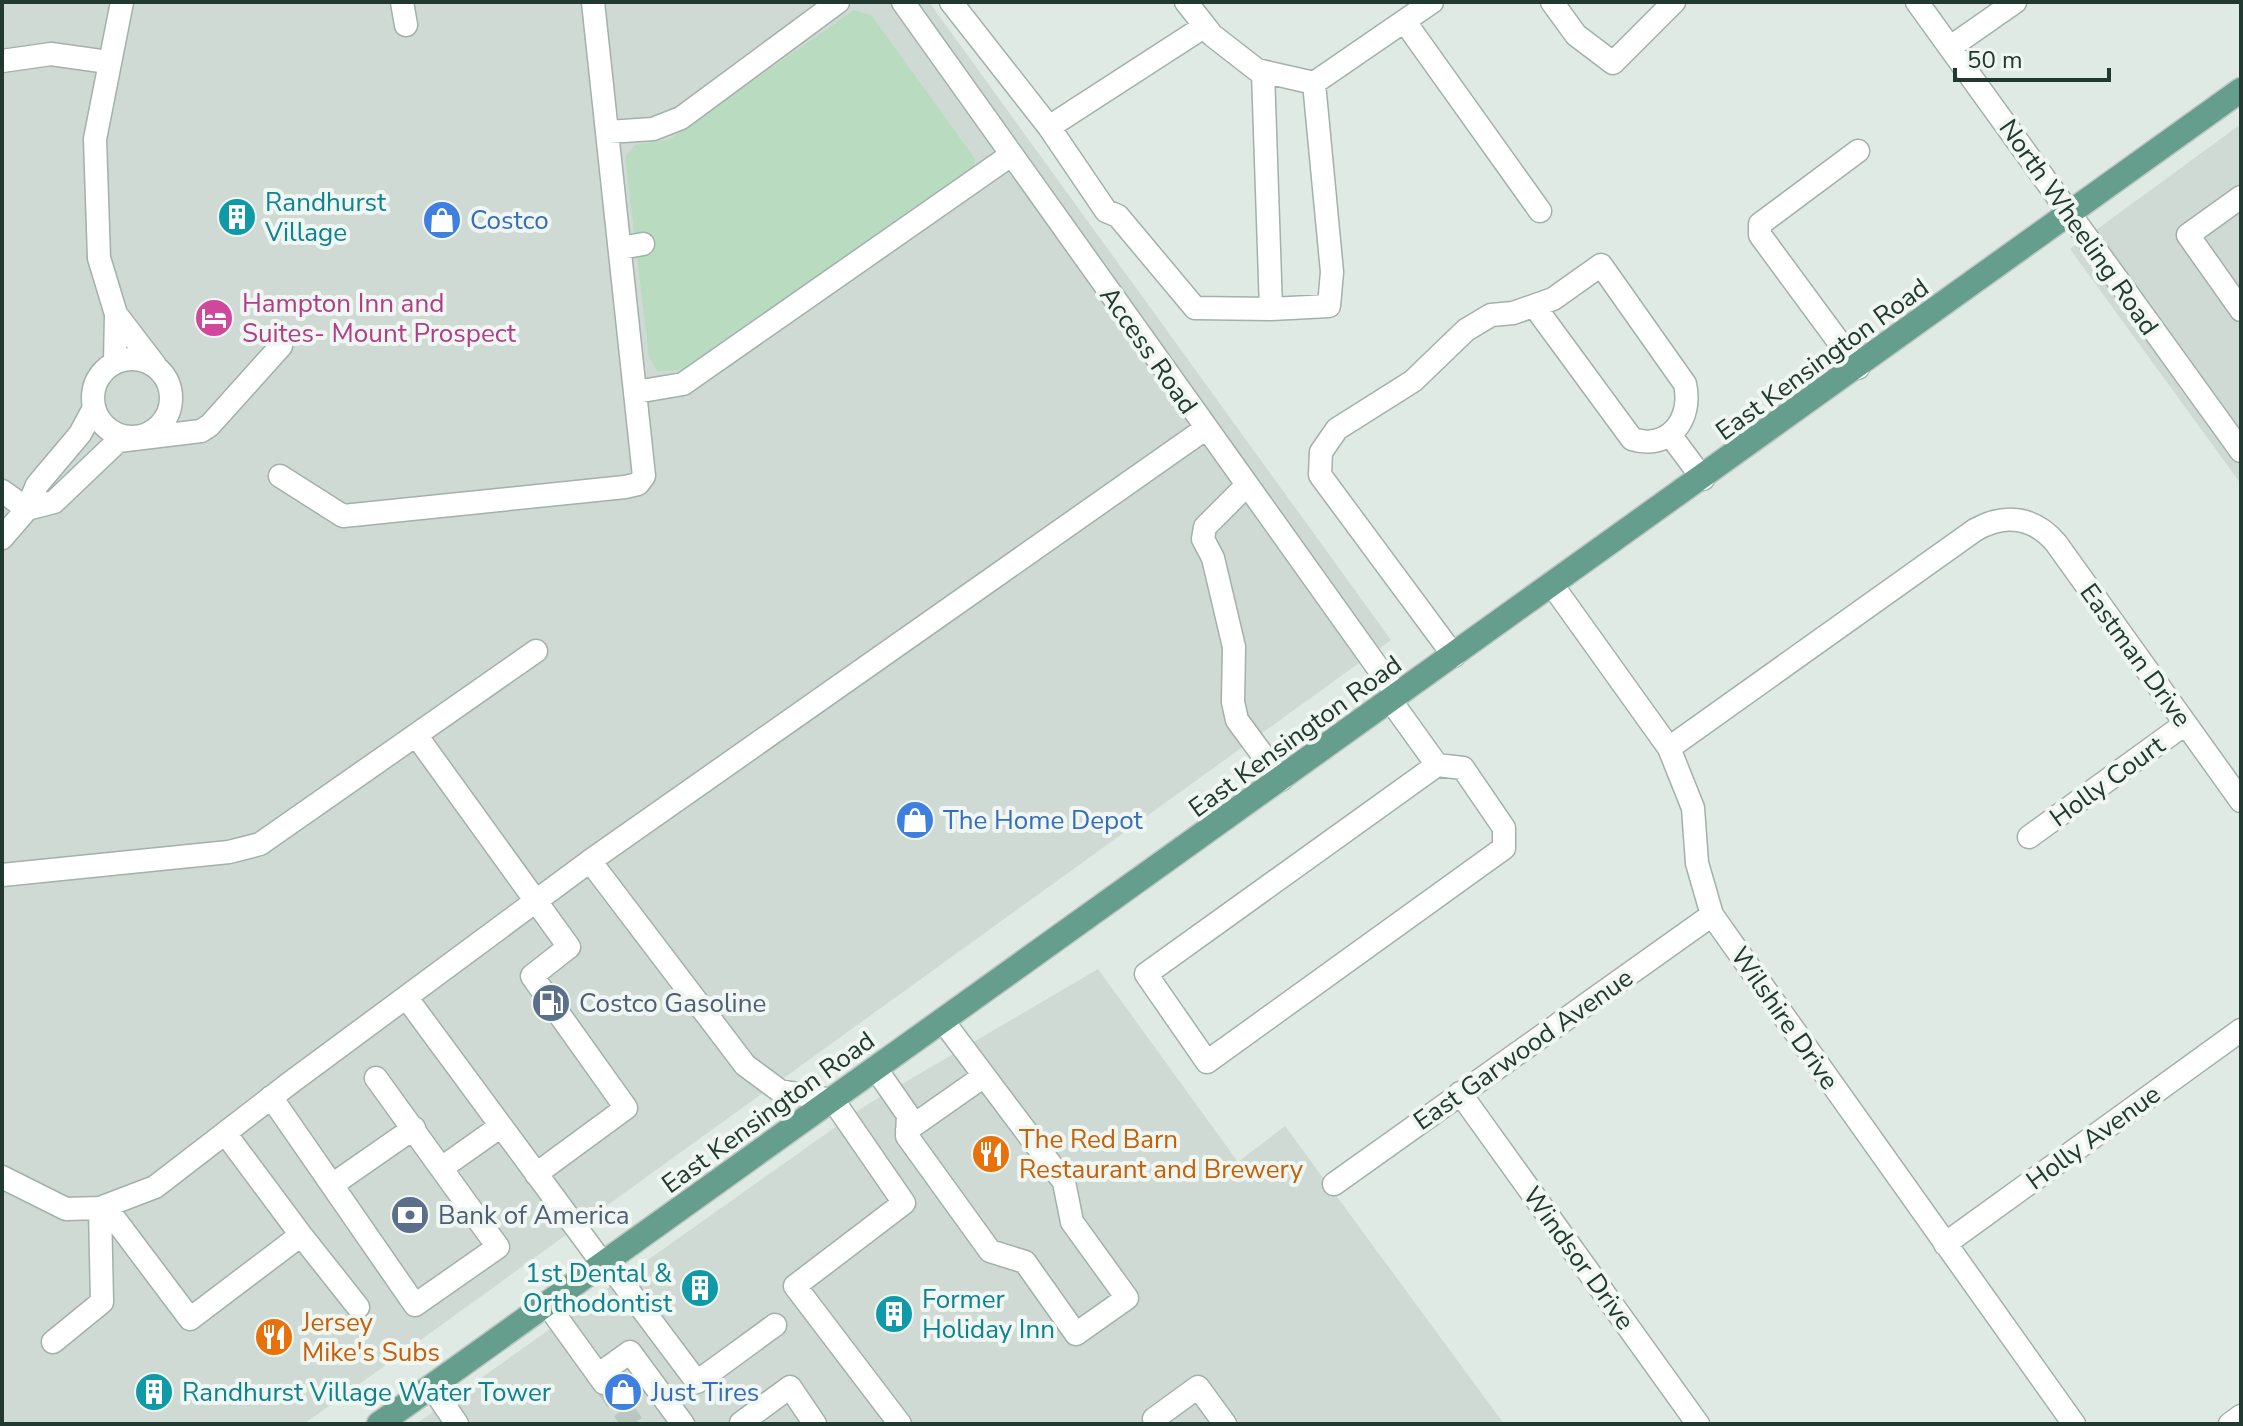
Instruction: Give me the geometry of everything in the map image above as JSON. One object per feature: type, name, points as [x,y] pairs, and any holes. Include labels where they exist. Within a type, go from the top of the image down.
[{"type":"main road","name":"East Kensington Road","points":[[379,1424],[1858,368],[2241,90]]},
{"type":"street","points":[[115,362],[116,314],[99,258],[95,139],[122,2]]},
{"type":"street","points":[[402,2],[406,25]]},
{"type":"street","points":[[280,476],[343,516],[638,484],[644,476],[636,392],[632,246],[608,132],[593,2]]},
{"type":"street","points":[[608,132],[653,129],[681,118],[838,2]]},
{"type":"street","name":"Access Road","points":[[903,2],[1246,486],[1395,699],[1437,765]]},
{"type":"street","points":[[951,2],[1049,127],[1106,211],[1118,216],[1195,308],[1329,306],[1332,272],[1314,83]]},
{"type":"street","points":[[1186,2],[1205,26],[1263,72],[1314,83],[1432,2]]},
{"type":"street","points":[[1552,2],[1576,35],[1613,63],[1674,2]]},
{"type":"street","name":"North Wheeling Road","points":[[1917,2],[1952,46],[2068,214],[2241,451]]},
{"type":"street","points":[[1952,46],[2015,2]]},
{"type":"street","points":[[1405,22],[1540,211]]},
{"type":"street","points":[[1049,127],[1205,26]]},
{"type":"street","points":[[2,61],[51,54],[108,62]]},
{"type":"street","points":[[1263,72],[1271,309]]},
{"type":"street","points":[[1858,151],[1760,224],[1760,235],[1858,368]]},
{"type":"street","points":[[636,392],[683,384],[1011,155]]},
{"type":"street","points":[[2241,197],[2188,235],[2241,310]]},
{"type":"street","points":[[1454,656],[1320,475],[1321,452],[1337,429],[1413,381],[1474,324],[1491,315],[1535,307],[1553,299],[1601,265],[1685,384],[1687,408],[1683,420],[1671,436],[1656,441],[1632,439],[1535,307]]},
{"type":"street","points":[[116,314],[155,365],[170,386],[169,412],[162,423],[140,436],[116,434],[99,419],[94,408],[94,386],[99,376],[115,362],[136,358],[155,365]]},
{"type":"street","points":[[27,509],[54,502],[106,449],[118,441],[201,431],[210,425],[281,346]]},
{"type":"street","points":[[2,538],[27,509],[37,485],[80,434],[94,408]]},
{"type":"street","points":[[2,1177],[66,1209],[102,1207],[155,1187],[271,1097],[590,861],[1205,429]]},
{"type":"street","points":[[1671,436],[1703,479]]},
{"type":"street","points":[[1246,486],[1205,527],[1203,539],[1213,558],[1234,647],[1233,702],[1237,720],[1286,776]]},
{"type":"street","points":[[2,491],[27,509]]},
{"type":"street","name":"Eastman Drive","points":[[1669,748],[1975,530],[1999,520],[2022,520],[2040,527],[2056,543],[2241,801]]},
{"type":"street","name":"Wilshire Drive","points":[[1553,586],[1669,748],[1693,808],[1697,863],[1712,915],[2074,1424]]},
{"type":"street","points":[[2,875],[229,852],[260,844],[536,651]]},
{"type":"street","name":"Holly Court","points":[[2029,837],[2185,724]]},
{"type":"street","points":[[416,735],[569,947],[532,976],[626,1108],[536,1174]]},
{"type":"street","points":[[1437,765],[1463,768],[1504,828],[1504,848],[1207,1062],[1146,974],[1437,765]]},
{"type":"street","points":[[590,861],[745,1065],[780,1091],[833,1100],[904,1203],[795,1286],[900,1424]]},
{"type":"street","name":"East Garwood Avenue","points":[[1334,1184],[1712,915]]},
{"type":"street","points":[[406,997],[536,1174],[697,1382],[775,1325]]},
{"type":"street","points":[[876,1069],[908,1115],[907,1136],[990,1251],[1025,1262],[1076,1334],[1127,1298],[1072,1222],[1064,1182],[943,1021]]},
{"type":"street","name":"Holly Avenue","points":[[1945,1244],[2241,1030]]},
{"type":"street","points":[[907,1130],[984,1076]]},
{"type":"street","points":[[271,1097],[415,1305],[498,1247],[376,1078]]},
{"type":"street","name":"Windsor Drive","points":[[1460,1093],[1698,1424]]},
{"type":"street","points":[[443,1167],[501,1126]]},
{"type":"street","points":[[332,1185],[414,1128]]},
{"type":"street","points":[[225,1133],[358,1307]]},
{"type":"street","points":[[102,1207],[190,1319],[301,1235]]},
{"type":"street","points":[[53,1342],[102,1302],[102,1207]]},
{"type":"street","points":[[547,1304],[601,1379],[630,1352],[683,1424]]},
{"type":"street","points":[[432,1387],[457,1424]]},
{"type":"street","points":[[741,1424],[790,1387],[815,1424]]},
{"type":"street","points":[[1158,1424],[1154,1419],[1198,1387],[1225,1424]]},
{"type":"street","points":[[2230,1424],[2241,1416]]},
{"type":"shaded area","name":"Randhurst Village","points":[[2,2],[929,2],[1391,640],[304,1424],[2,1424]]},
{"type":"shaded area","points":[[2241,124],[2241,484],[2070,249]]},
{"type":"shaded area","points":[[1098,969],[1238,1162],[1285,1126],[1504,1424],[416,1424],[868,1104]]},
{"type":"green space","points":[[854,10],[872,16],[975,159],[974,167],[694,370],[657,371],[649,356],[625,157],[635,145],[670,139]]},
{"type":"tunnel","points":[[604,1383],[633,1424]]},
{"type":"place","name":"Randhurst Village","points":[[237,217]]},
{"type":"place","name":"Costco","points":[[442,220]]},
{"type":"place","name":"Hampton Inn and Suites- Mount Prospect","points":[[214,318]]},
{"type":"place","name":"The Home Depot","points":[[915,820]]},
{"type":"place","name":"Costco Gasoline","points":[[551,1003]]},
{"type":"place","name":"The Red Barn Restaurant and Brewery","points":[[991,1154]]},
{"type":"place","name":"Bank of America","points":[[410,1215]]},
{"type":"place","name":"1st Dental & Orthodontist","points":[[700,1288]]},
{"type":"place","name":"Former Holiday Inn","points":[[894,1314]]},
{"type":"place","name":"Jersey Mike's Subs","points":[[274,1337]]},
{"type":"place","name":"Randhurst Village Water Tower","points":[[154,1392]]},
{"type":"place","name":"Just Tires","points":[[623,1392]]}]
